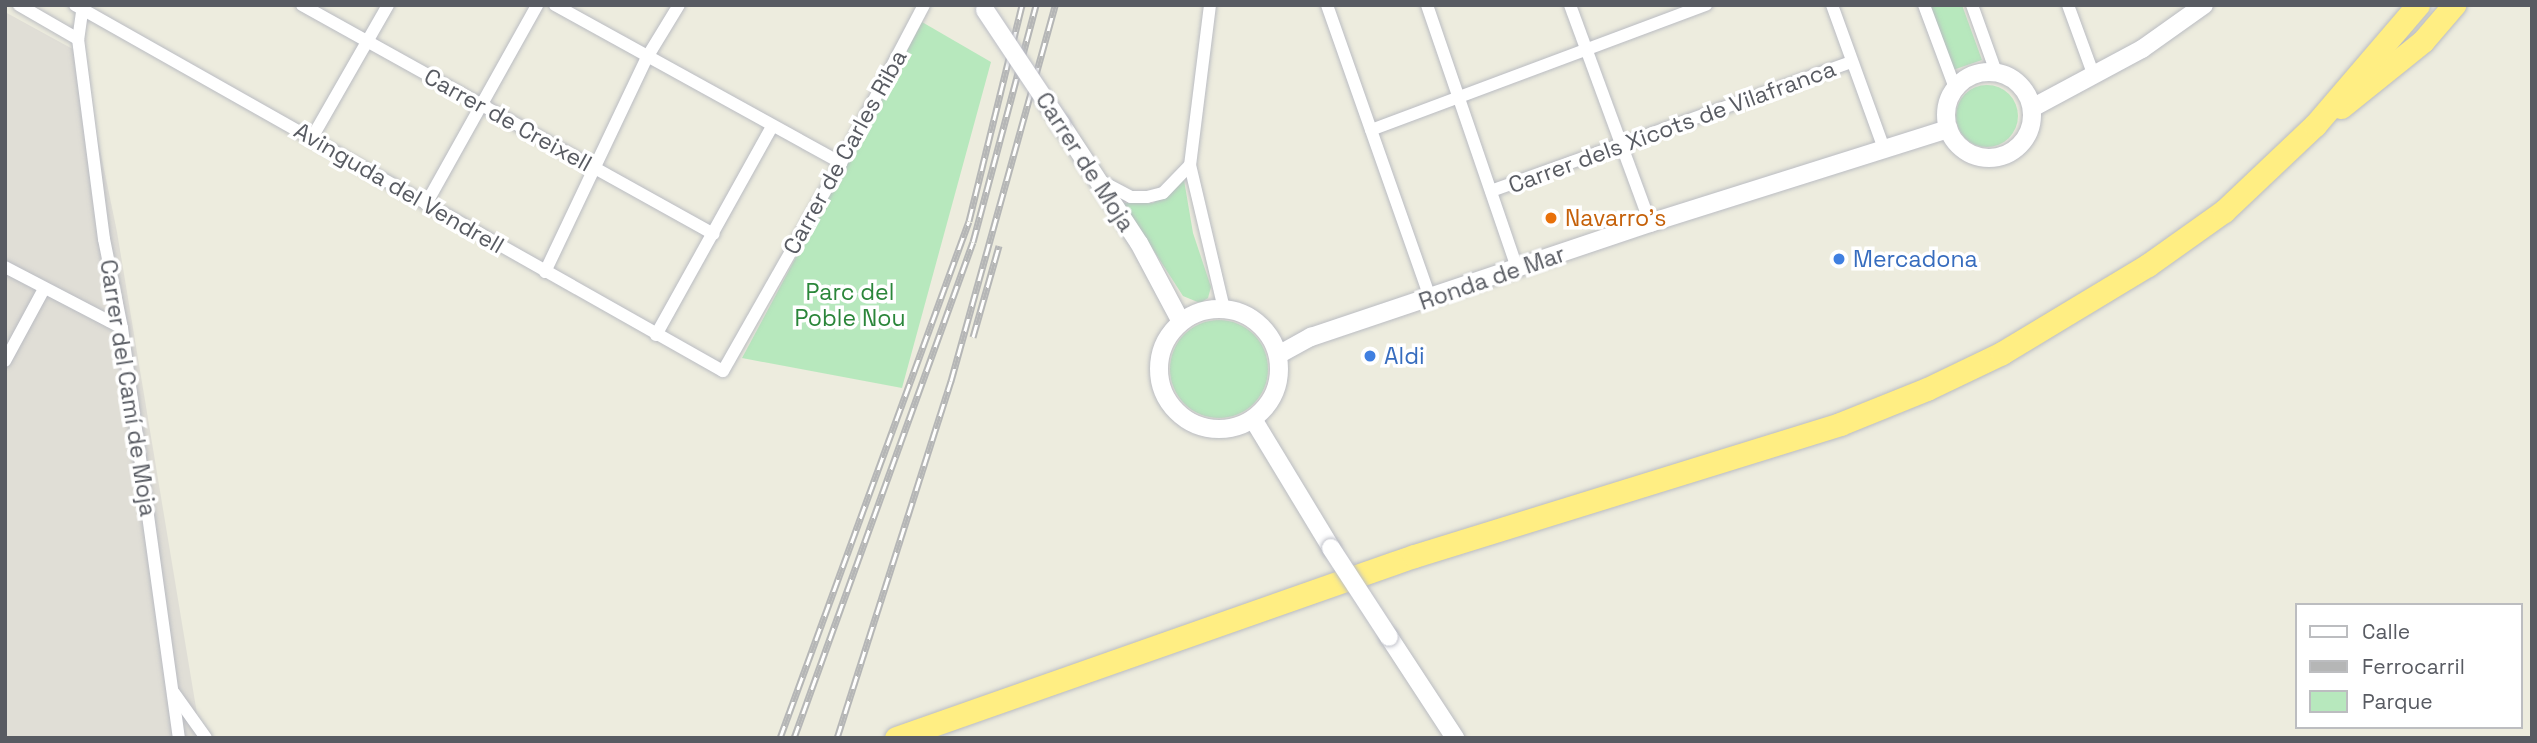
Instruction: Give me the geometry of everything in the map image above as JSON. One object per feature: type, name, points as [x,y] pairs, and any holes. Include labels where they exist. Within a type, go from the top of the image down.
[{"type":"highway","points":[[2315,125],[2344,78],[2403,5]]},
{"type":"highway","points":[[896,738],[1414,556],[1840,424],[1927,390],[2001,353],[2148,265],[2224,211],[2315,125],[2418,5]]},
{"type":"highway","points":[[2315,125],[2372,86],[2423,41],[2454,5]]},
{"type":"street","points":[[19,5],[78,39]]},
{"type":"street","name":"Carrer de Creixell","points":[[302,5],[365,43],[714,234]]},
{"type":"street","points":[[313,136],[387,5]]},
{"type":"street","points":[[426,204],[537,5]]},
{"type":"street","points":[[555,5],[646,59],[841,163]]},
{"type":"street","points":[[545,272],[646,59],[679,5]]},
{"type":"street","name":"Carrer de Carles Riba","points":[[723,371],[841,163],[924,5]]},
{"type":"street","points":[[1210,5],[1190,165],[1224,309]]},
{"type":"street","points":[[1327,5],[1431,300]]},
{"type":"street","points":[[1427,5],[1518,271]]},
{"type":"street","points":[[1570,5],[1650,223]]},
{"type":"street","points":[[1371,130],[1706,5]]},
{"type":"street","points":[[1832,5],[1884,149]]},
{"type":"street","points":[[1924,5],[1955,88]]},
{"type":"street","points":[[1972,5],[1996,72]]},
{"type":"street","points":[[2068,5],[2094,76]]},
{"type":"street","points":[[2032,108],[2094,76],[2204,5]]},
{"type":"street","name":"Carrer del Camí de Moja","points":[[79,6],[78,39],[104,239],[122,328],[179,738]]},
{"type":"street","name":"Avinguda del Vendrell","points":[[79,6],[313,136],[426,204],[723,371]]},
{"type":"street","name":"Carrer de Moja","points":[[983,8],[1139,243],[1181,322]]},
{"type":"street","name":"Carrer dels Xicots de Vilafranca","points":[[1491,191],[1852,62]]},
{"type":"street","points":[[1996,72],[2020,84],[2032,108],[2026,137],[2005,155],[1978,156],[1955,141],[1949,129],[1947,108],[1955,88],[1974,75],[1996,72]]},
{"type":"street","points":[[656,335],[772,127]]},
{"type":"street","name":"Ronda de Mar","points":[[1278,355],[1311,337],[1518,271],[1650,223],[1949,129]]},
{"type":"street","points":[[1095,178],[1131,197],[1147,197],[1163,193],[1190,165]]},
{"type":"street","points":[[5,267],[122,328]]},
{"type":"street","points":[[5,361],[44,289]]},
{"type":"street","points":[[1224,309],[1258,323],[1278,355],[1276,391],[1253,419],[1234,428],[1214,429],[1177,413],[1165,396],[1160,356],[1181,322],[1209,310],[1224,309]]},
{"type":"street","points":[[1253,419],[1331,548],[1455,738]]},
{"type":"street","points":[[173,691],[206,738]]},
{"type":"shaded area","points":[[5,12],[80,53],[117,232],[201,738],[5,738]]},
{"type":"green space","points":[[1929,5],[1962,5],[1982,60],[1953,70]]},
{"type":"green space","name":"Parc del Poble Nou","points":[[922,22],[991,62],[902,388],[742,358]]},
{"type":"green space","points":[[1981,85],[1993,85],[2009,94],[2016,104],[2016,128],[2009,138],[1993,147],[1981,147],[1970,142],[1961,133],[1956,122],[1956,110],[1961,99],[1970,90]]},
{"type":"green space","points":[[1184,180],[1193,233],[1211,287],[1208,298],[1200,303],[1183,296],[1123,203],[1153,203]]},
{"type":"green space","points":[[1219,320],[1238,324],[1254,334],[1264,350],[1268,369],[1264,388],[1254,404],[1238,414],[1219,418],[1200,414],[1184,404],[1174,388],[1170,369],[1174,350],[1184,334],[1200,324]]},
{"type":"railway","points":[[780,738],[969,221],[1022,5]]},
{"type":"railway","points":[[794,738],[973,242],[1036,5]]},
{"type":"railway","points":[[837,738],[951,381],[1055,5]]},
{"type":"railway","points":[[973,337],[999,246]]},
{"type":"place","name":"Navarro's","points":[[1551,218]]},
{"type":"place","name":"Mercadona","points":[[1839,259]]},
{"type":"place","name":"Aldi","points":[[1370,356]]}]
